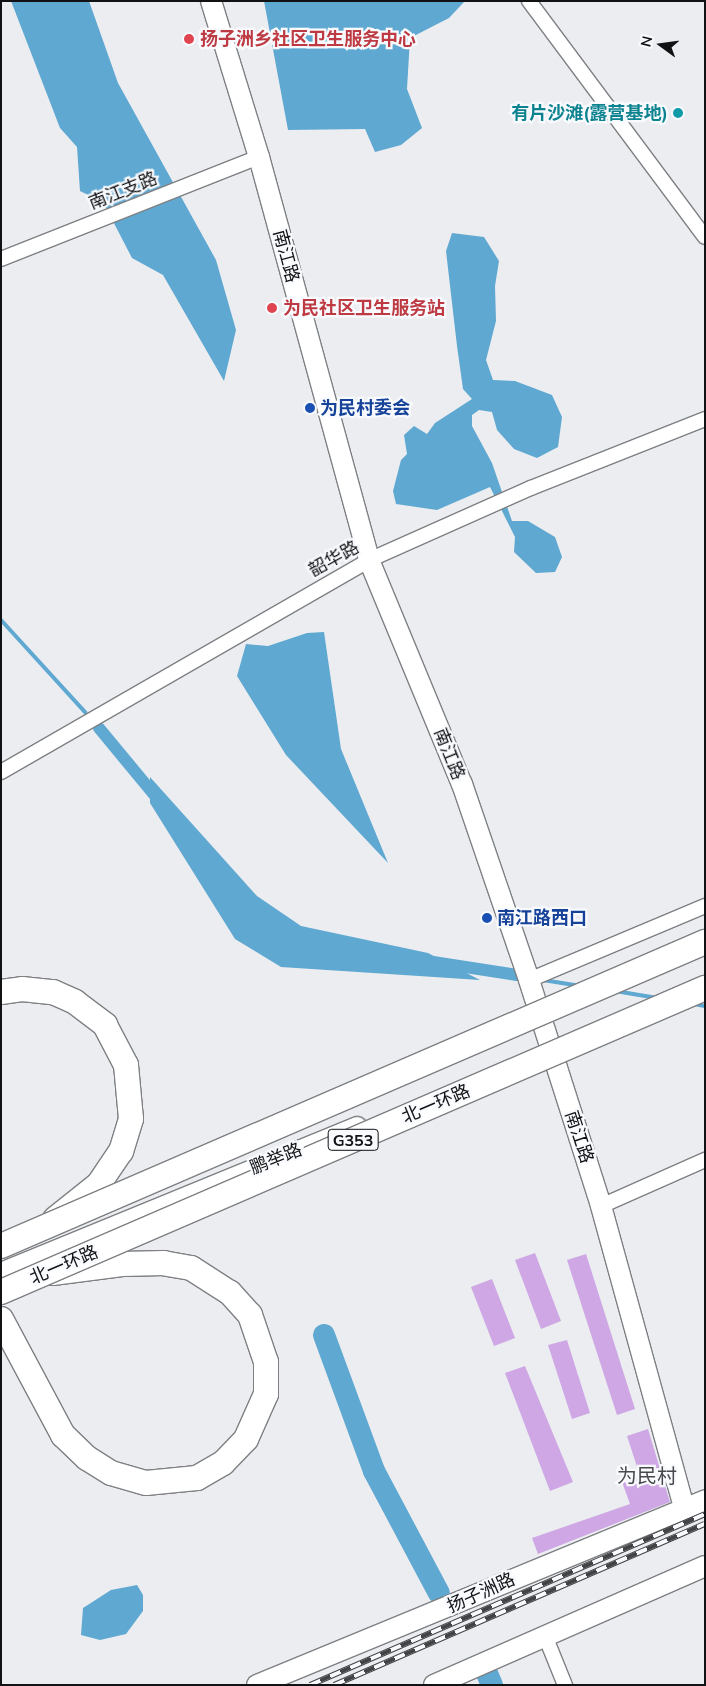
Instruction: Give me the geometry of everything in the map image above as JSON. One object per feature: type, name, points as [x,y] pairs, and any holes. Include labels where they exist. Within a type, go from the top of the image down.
[{"type":"highway","name":"G353","points":[[1,1246],[705,942]]},
{"type":"highway","name":"北一环路","points":[[1,1292],[705,988]]},
{"type":"highway","points":[[1,992],[22,989],[53,992],[94,1015],[116,1041],[126,1065],[131,1119],[121,1151],[99,1184],[46,1226]]},
{"type":"highway","points":[[1,1319],[63,1435],[87,1458],[111,1473],[128,1478],[171,1484],[197,1478],[223,1463],[246,1439],[266,1394],[266,1362],[250,1315],[225,1289],[190,1268],[164,1263],[122,1264],[42,1274]]},
{"type":"main road","name":"南江路","points":[[211,1],[259,157],[370,560],[462,784],[550,1046],[602,1206],[684,1507]]},
{"type":"main road","name":"扬子洲路","points":[[257,1685],[684,1507],[705,1500]]},
{"type":"main road","points":[[434,1685],[546,1638],[705,1566]]},
{"type":"street","points":[[529,1],[705,237]]},
{"type":"street","name":"南江支路","points":[[1,259],[259,157]]},
{"type":"street","name":"韶华路","points":[[1,772],[370,560],[532,488],[705,419]]},
{"type":"street","points":[[528,980],[705,906]]},
{"type":"street","name":"鹏举路","points":[[1,1272],[550,1046]]},
{"type":"street","points":[[602,1206],[705,1160]]},
{"type":"street","points":[[546,1638],[565,1685]]},
{"type":"water","points":[[11,1],[89,1],[118,83],[216,260],[236,330],[224,381],[163,275],[132,258],[103,202],[80,191],[77,147],[60,128]]},
{"type":"water","points":[[264,1],[465,1],[449,18],[410,38],[407,89],[422,128],[401,145],[375,152],[365,129],[288,130]]},
{"type":"water","points":[[452,233],[484,237],[499,261],[495,286],[496,321],[486,360],[493,380],[515,381],[552,395],[562,417],[558,447],[537,458],[514,449],[497,430],[492,412],[479,410],[472,415],[472,426],[492,463],[512,521],[528,521],[555,537],[562,557],[555,572],[536,573],[514,552],[515,537],[490,487],[437,510],[396,504],[393,491],[401,460],[407,454],[404,435],[414,426],[427,434],[435,423],[472,399],[463,389],[457,346],[446,251]]},
{"type":"water","points":[[324,632],[341,749],[388,863],[286,755],[237,676],[246,644],[268,646],[307,633]]},
{"type":"water","points":[[150,777],[257,896],[301,926],[428,953],[480,980],[281,967],[235,939],[150,803]]},
{"type":"water","points":[[137,1585],[143,1595],[143,1611],[126,1634],[100,1640],[81,1635],[83,1608],[111,1590]]},
{"type":"building","points":[[535,1253],[561,1321],[541,1329],[515,1260]]},
{"type":"building","points":[[586,1254],[635,1409],[617,1415],[567,1260]]},
{"type":"building","points":[[492,1279],[515,1338],[494,1346],[471,1287]]},
{"type":"building","points":[[567,1340],[590,1413],[572,1419],[548,1345]]},
{"type":"building","points":[[525,1366],[573,1482],[550,1491],[505,1373]]},
{"type":"building","points":[[648,1429],[670,1502],[538,1554],[532,1538],[630,1504],[622,1482],[640,1476],[627,1436]]},
{"type":"waterway","points":[[1,620],[85,712]]},
{"type":"waterway","points":[[99,728],[161,803]]},
{"type":"waterway","points":[[433,962],[517,975]]},
{"type":"waterway","points":[[543,980],[581,986]]},
{"type":"waterway","points":[[615,991],[657,998]]},
{"type":"waterway","points":[[694,1004],[705,1006]]},
{"type":"waterway","points":[[324,1335],[374,1471],[439,1593]]},
{"type":"waterway","points":[[486,1671],[492,1685]]},
{"type":"railway","points":[[310,1685],[705,1514]]},
{"type":"railway","points":[[334,1685],[705,1524]]},
{"type":"place","name":"扬子洲乡社区卫生服务中心","points":[[189,39]]},
{"type":"place","name":"有片沙滩(露营基地)","points":[[678,113]]},
{"type":"place","name":"为民社区卫生服务站","points":[[272,308]]},
{"type":"place","name":"为民村委会","points":[[310,408]]},
{"type":"place","name":"南江路西口","points":[[487,918]]},
{"type":"district","name":"为民村","points":[[647,1475]]}]
